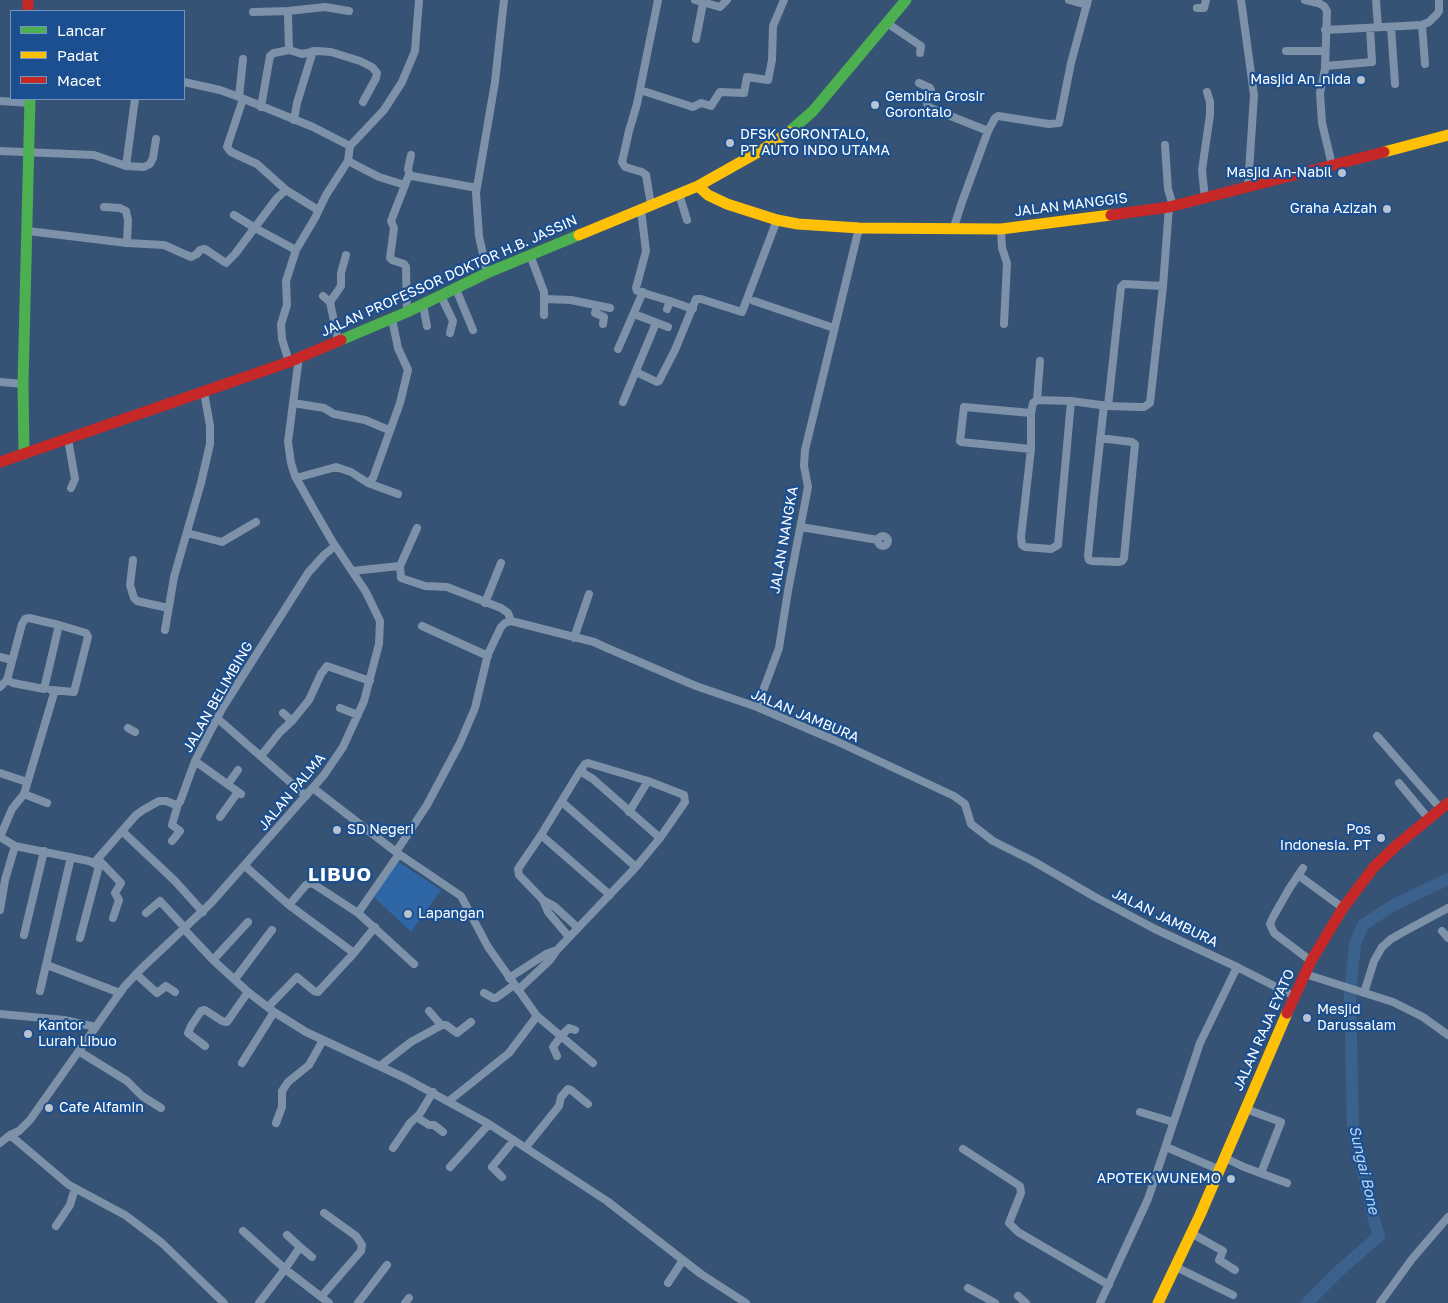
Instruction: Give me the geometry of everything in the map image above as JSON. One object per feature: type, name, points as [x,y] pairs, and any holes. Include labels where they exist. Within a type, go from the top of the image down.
[{"type":"main road","name":"JALAN PROFESSOR DOKTOR H.B. JASSIN","points":[[0,462],[294,360],[392,319],[487,273],[698,186],[789,132],[813,111],[906,0]]},
{"type":"main road","points":[[24,454],[23,384],[30,101]]},
{"type":"main road","name":"JALAN MANGGIS","points":[[698,186],[715,199],[776,220],[798,224],[859,228],[1001,229],[1171,206],[1205,199],[1332,164],[1448,135]]},
{"type":"main road","name":"JALAN RAJA EYATO","points":[[1158,1303],[1220,1170],[1294,996],[1311,961],[1343,908],[1374,867],[1444,806]]},
{"type":"street","points":[[294,360],[282,338],[281,324],[287,305],[286,281],[296,250],[310,228],[326,195],[348,161],[350,146],[384,110],[402,82],[415,51],[419,0]]},
{"type":"street","points":[[487,273],[478,236],[476,188],[496,82],[504,0]]},
{"type":"street","points":[[658,0],[640,90],[622,162],[625,167],[645,174],[646,251],[636,288],[637,290],[693,309]]},
{"type":"street","points":[[695,0],[720,7],[727,0]]},
{"type":"street","points":[[640,90],[693,107],[701,103],[711,106],[720,92],[744,93],[748,77],[768,80],[772,60],[773,26],[784,0]]},
{"type":"street","points":[[953,230],[994,118],[998,116],[1049,124],[1059,123],[1071,63],[1088,2],[1069,0]]},
{"type":"street","points":[[1197,8],[1204,8],[1206,0]]},
{"type":"street","points":[[1241,0],[1254,95],[1248,187]]},
{"type":"street","points":[[1304,0],[1318,3],[1326,9],[1324,66],[1320,99],[1322,123],[1332,164]]},
{"type":"street","points":[[1324,66],[1372,62],[1376,0]]},
{"type":"street","points":[[1325,30],[1422,25],[1429,22],[1437,14],[1439,11],[1439,0]]},
{"type":"street","points":[[696,39],[703,3]]},
{"type":"street","points":[[253,12],[320,8],[349,11]]},
{"type":"street","points":[[288,11],[289,50]]},
{"type":"street","points":[[887,23],[921,46],[920,53]]},
{"type":"street","points":[[1422,25],[1426,64]]},
{"type":"street","points":[[1391,27],[1395,84]]},
{"type":"street","points":[[261,107],[270,56],[274,53],[289,50],[298,53],[313,51],[331,52],[368,64],[375,70],[377,75],[363,102]]},
{"type":"street","points":[[294,120],[297,103],[313,51]]},
{"type":"street","points":[[1286,51],[1324,51]]},
{"type":"street","points":[[243,59],[241,98],[227,147],[231,152],[257,164],[286,190],[318,210]]},
{"type":"street","points":[[185,82],[220,90],[241,98],[320,130],[350,146]]},
{"type":"street","points":[[919,83],[931,90],[926,103],[928,107],[988,132]]},
{"type":"street","points":[[1205,199],[1202,170],[1210,115],[1210,102],[1207,92]]},
{"type":"street","points":[[126,166],[135,100]]},
{"type":"street","points":[[0,101],[30,101]]},
{"type":"street","points":[[0,151],[94,155],[126,166],[144,167],[150,164],[153,158],[156,139]]},
{"type":"street","points":[[1037,400],[1071,401],[1106,406],[1144,407],[1150,403],[1164,286],[1171,206],[1165,145]]},
{"type":"street","points":[[410,176],[408,169],[411,155]]},
{"type":"street","points":[[348,161],[379,177],[405,185]]},
{"type":"street","points":[[410,176],[476,188]]},
{"type":"street","points":[[407,312],[406,266],[390,258],[394,228],[391,221],[410,176]]},
{"type":"street","points":[[28,231],[127,243],[164,245],[192,257],[204,249],[226,263],[235,254],[277,198],[286,190]]},
{"type":"street","points":[[679,194],[686,220]]},
{"type":"street","points":[[104,207],[120,208],[126,211],[128,220],[127,243]]},
{"type":"street","points":[[234,215],[296,250]]},
{"type":"street","points":[[636,372],[659,382],[675,350],[696,299],[698,298],[742,312],[776,220]]},
{"type":"street","name":"JALAN NANGKA","points":[[757,707],[780,648],[784,615],[808,487],[804,466],[804,450],[859,228]]},
{"type":"street","points":[[1001,229],[1002,248],[1007,264],[1004,324]]},
{"type":"street","points":[[330,302],[341,286],[341,273],[346,255]]},
{"type":"street","points":[[530,255],[545,298],[544,315]]},
{"type":"street","points":[[1100,438],[1135,444],[1124,558],[1119,562],[1092,562],[1088,556],[1100,438],[1106,406],[1121,287],[1124,284],[1164,286]]},
{"type":"street","points":[[456,289],[473,330]]},
{"type":"street","points":[[618,348],[643,292]]},
{"type":"street","points":[[323,296],[330,302],[338,341]]},
{"type":"street","points":[[441,296],[453,321],[450,334]]},
{"type":"street","points":[[545,298],[571,300],[610,308]]},
{"type":"street","points":[[667,310],[670,301]]},
{"type":"street","points":[[754,301],[834,328]]},
{"type":"street","points":[[423,305],[427,326]]},
{"type":"street","points":[[597,306],[595,314],[604,317],[603,324]]},
{"type":"street","points":[[634,314],[668,327]]},
{"type":"street","points":[[368,483],[377,467],[400,403],[408,370],[398,348],[392,319]]},
{"type":"street","points":[[623,402],[656,323]]},
{"type":"street","name":"JALAN PALMA","points":[[0,1143],[19,1131],[30,1120],[120,993],[136,974],[203,912],[324,775],[343,747],[358,715],[370,681],[379,644],[380,621],[366,592],[335,546],[296,478],[291,464],[288,442],[293,403],[294,360]]},
{"type":"street","points":[[1040,361],[1037,400],[1033,403],[1031,413],[1030,449],[1022,542],[1025,547],[1051,549],[1058,545],[1071,401]]},
{"type":"street","points":[[0,382],[23,384]]},
{"type":"street","points":[[164,630],[174,577],[210,444],[210,426],[204,392]]},
{"type":"street","points":[[293,403],[324,408],[334,414],[365,420],[389,430]]},
{"type":"street","points":[[1030,449],[960,441],[964,407],[1031,413]]},
{"type":"street","points":[[68,439],[75,479],[71,488]]},
{"type":"street","points":[[296,478],[336,467],[351,472],[368,483],[398,494]]},
{"type":"street","points":[[187,533],[222,542],[256,522]]},
{"type":"street","points":[[801,527],[878,540]]},
{"type":"street","points":[[358,913],[427,805],[466,730],[475,708],[488,656],[498,632],[506,623],[511,621],[504,609],[447,587],[425,586],[401,577],[400,566],[417,528]]},
{"type":"street","name":"JALAN BELIMBING","points":[[172,841],[180,831],[172,825],[178,804],[195,761],[217,718],[308,573],[335,546]]},
{"type":"street","points":[[133,560],[130,585],[134,598],[137,601],[168,608]]},
{"type":"street","points":[[486,603],[501,563]]},
{"type":"street","points":[[352,571],[400,566]]},
{"type":"street","points":[[574,638],[589,594]]},
{"type":"street","points":[[0,688],[7,680],[25,619],[29,618],[86,633],[88,637],[74,692],[44,689],[7,680]]},
{"type":"street","name":"JALAN JAMBURA","points":[[511,621],[594,642],[696,686],[757,707],[834,740],[954,796],[965,804],[973,826],[993,841],[1026,857],[1095,898],[1294,996]]},
{"type":"street","points":[[44,689],[59,626]]},
{"type":"street","points":[[422,626],[488,656]]},
{"type":"street","points":[[0,657],[12,660]]},
{"type":"street","points":[[261,756],[309,700],[321,674],[327,666],[370,681]]},
{"type":"street","points":[[55,690],[24,794],[12,809],[0,837],[15,846],[96,861],[121,883],[115,893],[119,900],[113,918]]},
{"type":"street","points":[[340,708],[358,715]]},
{"type":"street","points":[[284,714],[292,721]]},
{"type":"street","points":[[217,718],[306,796]]},
{"type":"street","points":[[1378,736],[1444,806]]},
{"type":"street","points":[[195,761],[240,793],[220,817]]},
{"type":"street","points":[[484,993],[496,998],[550,960],[660,838],[685,802],[685,796],[682,793],[648,780],[588,763],[585,764],[518,869],[519,875],[543,900],[554,906],[578,928]]},
{"type":"street","points":[[228,784],[238,770]]},
{"type":"street","points":[[580,771],[593,779],[660,838]]},
{"type":"street","points":[[0,773],[27,782]]},
{"type":"street","points":[[629,812],[648,780]]},
{"type":"street","points":[[1399,783],[1428,818]]},
{"type":"street","points":[[313,788],[398,853],[461,896],[488,947],[537,1016],[593,1063]]},
{"type":"street","points":[[24,794],[47,803]]},
{"type":"street","points":[[96,861],[136,815],[159,801],[178,804]]},
{"type":"street","points":[[562,802],[636,866]]},
{"type":"street","points":[[122,831],[175,881],[203,912]]},
{"type":"street","points":[[541,835],[610,895]]},
{"type":"street","points":[[0,910],[3,878],[15,846]]},
{"type":"street","points":[[24,935],[44,851]]},
{"type":"street","points":[[40,991],[71,857]]},
{"type":"street","points":[[80,938],[99,869],[96,861]]},
{"type":"street","points":[[245,866],[289,905],[354,953]]},
{"type":"street","points":[[1303,868],[1272,917],[1270,924],[1274,933],[1311,961]]},
{"type":"street","points":[[1298,875],[1343,908]]},
{"type":"street","points":[[289,905],[306,885],[312,882],[358,913],[414,964]]},
{"type":"street","points":[[543,900],[548,912],[569,938]]},
{"type":"street","points":[[146,913],[160,901],[214,960],[248,992],[271,1009],[306,1032],[432,1092],[489,1124],[607,1201],[701,1274],[746,1303]]},
{"type":"street","points":[[1363,992],[1382,947],[1406,930],[1448,908]]},
{"type":"street","points":[[562,928],[569,920]]},
{"type":"street","points":[[214,960],[248,922]]},
{"type":"street","points":[[242,1063],[271,1009],[298,973],[314,991],[318,992],[375,927]]},
{"type":"street","points":[[234,979],[272,930]]},
{"type":"street","points":[[1442,931],[1448,938]]},
{"type":"street","points":[[514,985],[546,954],[557,950]]},
{"type":"street","points":[[47,965],[120,993]]},
{"type":"street","points":[[1100,1303],[1148,1199],[1200,1043],[1237,967]]},
{"type":"street","points":[[136,974],[158,993],[166,986],[175,992]]},
{"type":"street","points":[[1305,974],[1393,1002],[1411,1010],[1448,1035]]},
{"type":"street","points":[[205,1046],[188,1033],[201,1011],[205,1010],[222,1022],[227,1022],[248,992]]},
{"type":"street","points":[[429,1011],[441,1025],[457,1033],[471,1022]]},
{"type":"street","points":[[0,1014],[64,1020],[96,1027]]},
{"type":"street","points":[[449,1101],[509,1052],[537,1016]]},
{"type":"street","points":[[380,1066],[411,1042],[441,1025]]},
{"type":"street","points":[[557,1056],[553,1049],[561,1036],[568,1028],[575,1030]]},
{"type":"street","points":[[276,1123],[282,1108],[282,1091],[288,1082],[309,1065],[323,1040]]},
{"type":"street","points":[[80,1052],[127,1081],[142,1096],[161,1108]]},
{"type":"street","points":[[526,1147],[559,1106],[561,1098],[568,1090],[571,1090],[588,1104]]},
{"type":"street","points":[[393,1148],[410,1123],[418,1118],[432,1092]]},
{"type":"street","points":[[1246,1108],[1280,1122],[1261,1173]]},
{"type":"street","points":[[1140,1112],[1173,1122]]},
{"type":"street","points":[[418,1118],[429,1125],[434,1125],[443,1132]]},
{"type":"street","points":[[450,1167],[489,1124]]},
{"type":"street","points":[[10,1135],[74,1188],[125,1215],[162,1243],[224,1303]]},
{"type":"street","points":[[502,1177],[492,1167],[514,1140]]},
{"type":"street","points":[[1166,1147],[1220,1170]]},
{"type":"street","points":[[963,1149],[1020,1186],[1021,1193],[1009,1224],[1018,1232],[1109,1285]]},
{"type":"street","points":[[1225,1158],[1287,1183]]},
{"type":"street","points":[[56,1226],[70,1205],[74,1188]]},
{"type":"street","points":[[321,1297],[361,1251],[362,1245],[356,1236],[324,1213]]},
{"type":"street","points":[[1380,1303],[1412,1259],[1448,1217]]},
{"type":"street","points":[[243,1231],[286,1269],[329,1303]]},
{"type":"street","points":[[1191,1233],[1223,1251],[1219,1260],[1235,1270]]},
{"type":"street","points":[[287,1235],[312,1257]]},
{"type":"street","points":[[262,1302],[300,1247]]},
{"type":"street","points":[[668,1283],[683,1260]]},
{"type":"street","points":[[358,1303],[387,1265]]},
{"type":"street","points":[[1176,1267],[1233,1295]]},
{"type":"street","points":[[968,1288],[995,1303]]},
{"type":"street","points":[[1018,1296],[1026,1303]]},
{"type":"shaded area","name":"Lapangan","points":[[397,861],[441,890],[411,932],[373,896]]},
{"type":"waterway","name":"Sungai Bone","points":[[1307,1303],[1340,1270],[1379,1236],[1353,1126],[1350,995],[1355,944],[1363,925],[1392,906],[1448,879]]},
{"type":"traffic: fast","points":[[789,132],[813,111],[906,0]]},
{"type":"traffic: fast","points":[[24,454],[23,384],[30,100]]},
{"type":"traffic: fast","points":[[341,340],[407,312],[487,273],[579,235]]},
{"type":"traffic: slow","points":[[579,235],[698,186],[762,150],[789,132]]},
{"type":"traffic: slow","points":[[1384,152],[1448,135]]},
{"type":"traffic: slow","points":[[698,186],[708,195],[727,204],[777,220],[798,224],[859,228],[1001,229],[1111,215]]},
{"type":"traffic: slow","points":[[1158,1303],[1200,1215],[1287,1013]]},
{"type":"traffic: jam","points":[[28,0],[28,10]]},
{"type":"traffic: jam","points":[[1111,215],[1169,207],[1384,152]]},
{"type":"traffic: jam","points":[[0,462],[289,362],[341,340]]},
{"type":"traffic: jam","points":[[1287,1013],[1311,961],[1343,908],[1374,867],[1397,845],[1448,803]]},
{"type":"place","name":"Masjid An_nida","points":[[1361,80]]},
{"type":"place","name":"Gembira Grosir Gorontalo","points":[[875,105]]},
{"type":"place","name":"DFSK GORONTALO, PT AUTO INDO UTAMA","points":[[730,143]]},
{"type":"place","name":"Masjid An-Nabil","points":[[1342,173]]},
{"type":"place","name":"Graha Azizah","points":[[1387,209]]},
{"type":"place","name":"SD Negeri","points":[[337,830]]},
{"type":"place","name":"Pos Indonesia. PT","points":[[1381,838]]},
{"type":"place","name":"Lapangan","points":[[408,914]]},
{"type":"place","name":"Mesjid Darussalam","points":[[1307,1018]]},
{"type":"place","name":"Kantor Lurah Libuo","points":[[28,1034]]},
{"type":"place","name":"Cafe Alfamin","points":[[49,1108]]},
{"type":"place","name":"APOTEK WUNEMO","points":[[1231,1179]]},
{"type":"district","name":"LIBUO","points":[[340,875]]}]
